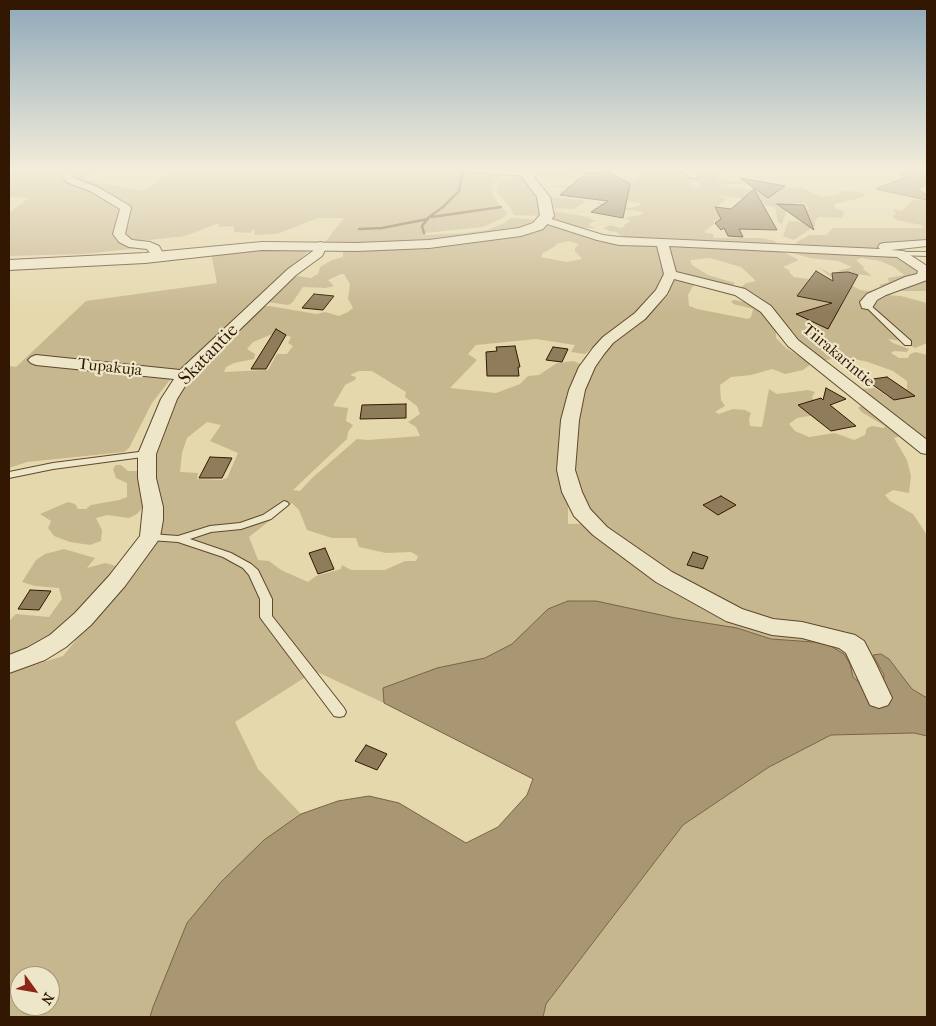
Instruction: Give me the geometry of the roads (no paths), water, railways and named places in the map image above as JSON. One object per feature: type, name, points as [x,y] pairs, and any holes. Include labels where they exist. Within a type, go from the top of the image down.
[{"type":"street","points":[[124,217],[119,234],[123,240],[129,243],[150,246],[155,249],[159,257]]},
{"type":"street","points":[[9,265],[159,257],[247,247],[405,245],[482,238],[530,230],[545,220],[545,217]]},
{"type":"street","points":[[545,220],[608,240],[900,254],[924,270],[925,278],[910,280],[881,292],[872,298],[867,305]]},
{"type":"street","points":[[662,243],[670,274],[662,291],[646,310],[608,340],[598,351],[587,366],[577,390],[570,420],[566,470],[572,492],[581,512],[600,531],[664,577],[734,615],[772,627],[802,630],[847,641],[855,647],[879,698]]},
{"type":"street","points":[[860,252],[927,244]]},
{"type":"street","name":"Skatantie","points":[[150,537],[153,507],[147,478],[148,454],[162,413],[184,375],[292,272],[318,253],[321,246]]},
{"type":"street","name":"Tiirakarintie","points":[[670,274],[740,292],[766,309],[792,343],[927,450]]},
{"type":"street","name":"Tupakuja","points":[[36,360],[184,375]]},
{"type":"street","points":[[9,664],[36,654],[58,641],[83,619],[116,581],[150,537]]},
{"type":"lane","points":[[900,254],[927,254]]},
{"type":"lane","points":[[867,305],[908,343]]},
{"type":"lane","points":[[9,475],[53,466],[148,454]]},
{"type":"lane","points":[[179,539],[210,529],[240,526],[267,517],[284,504]]},
{"type":"lane","points":[[150,537],[179,539],[227,555],[247,566],[254,573],[266,599],[266,617],[338,712]]},
{"type":"waterway","points":[[359,229],[382,228],[427,219]]},
{"type":"waterway","points":[[424,233],[422,226],[427,219]]}]
